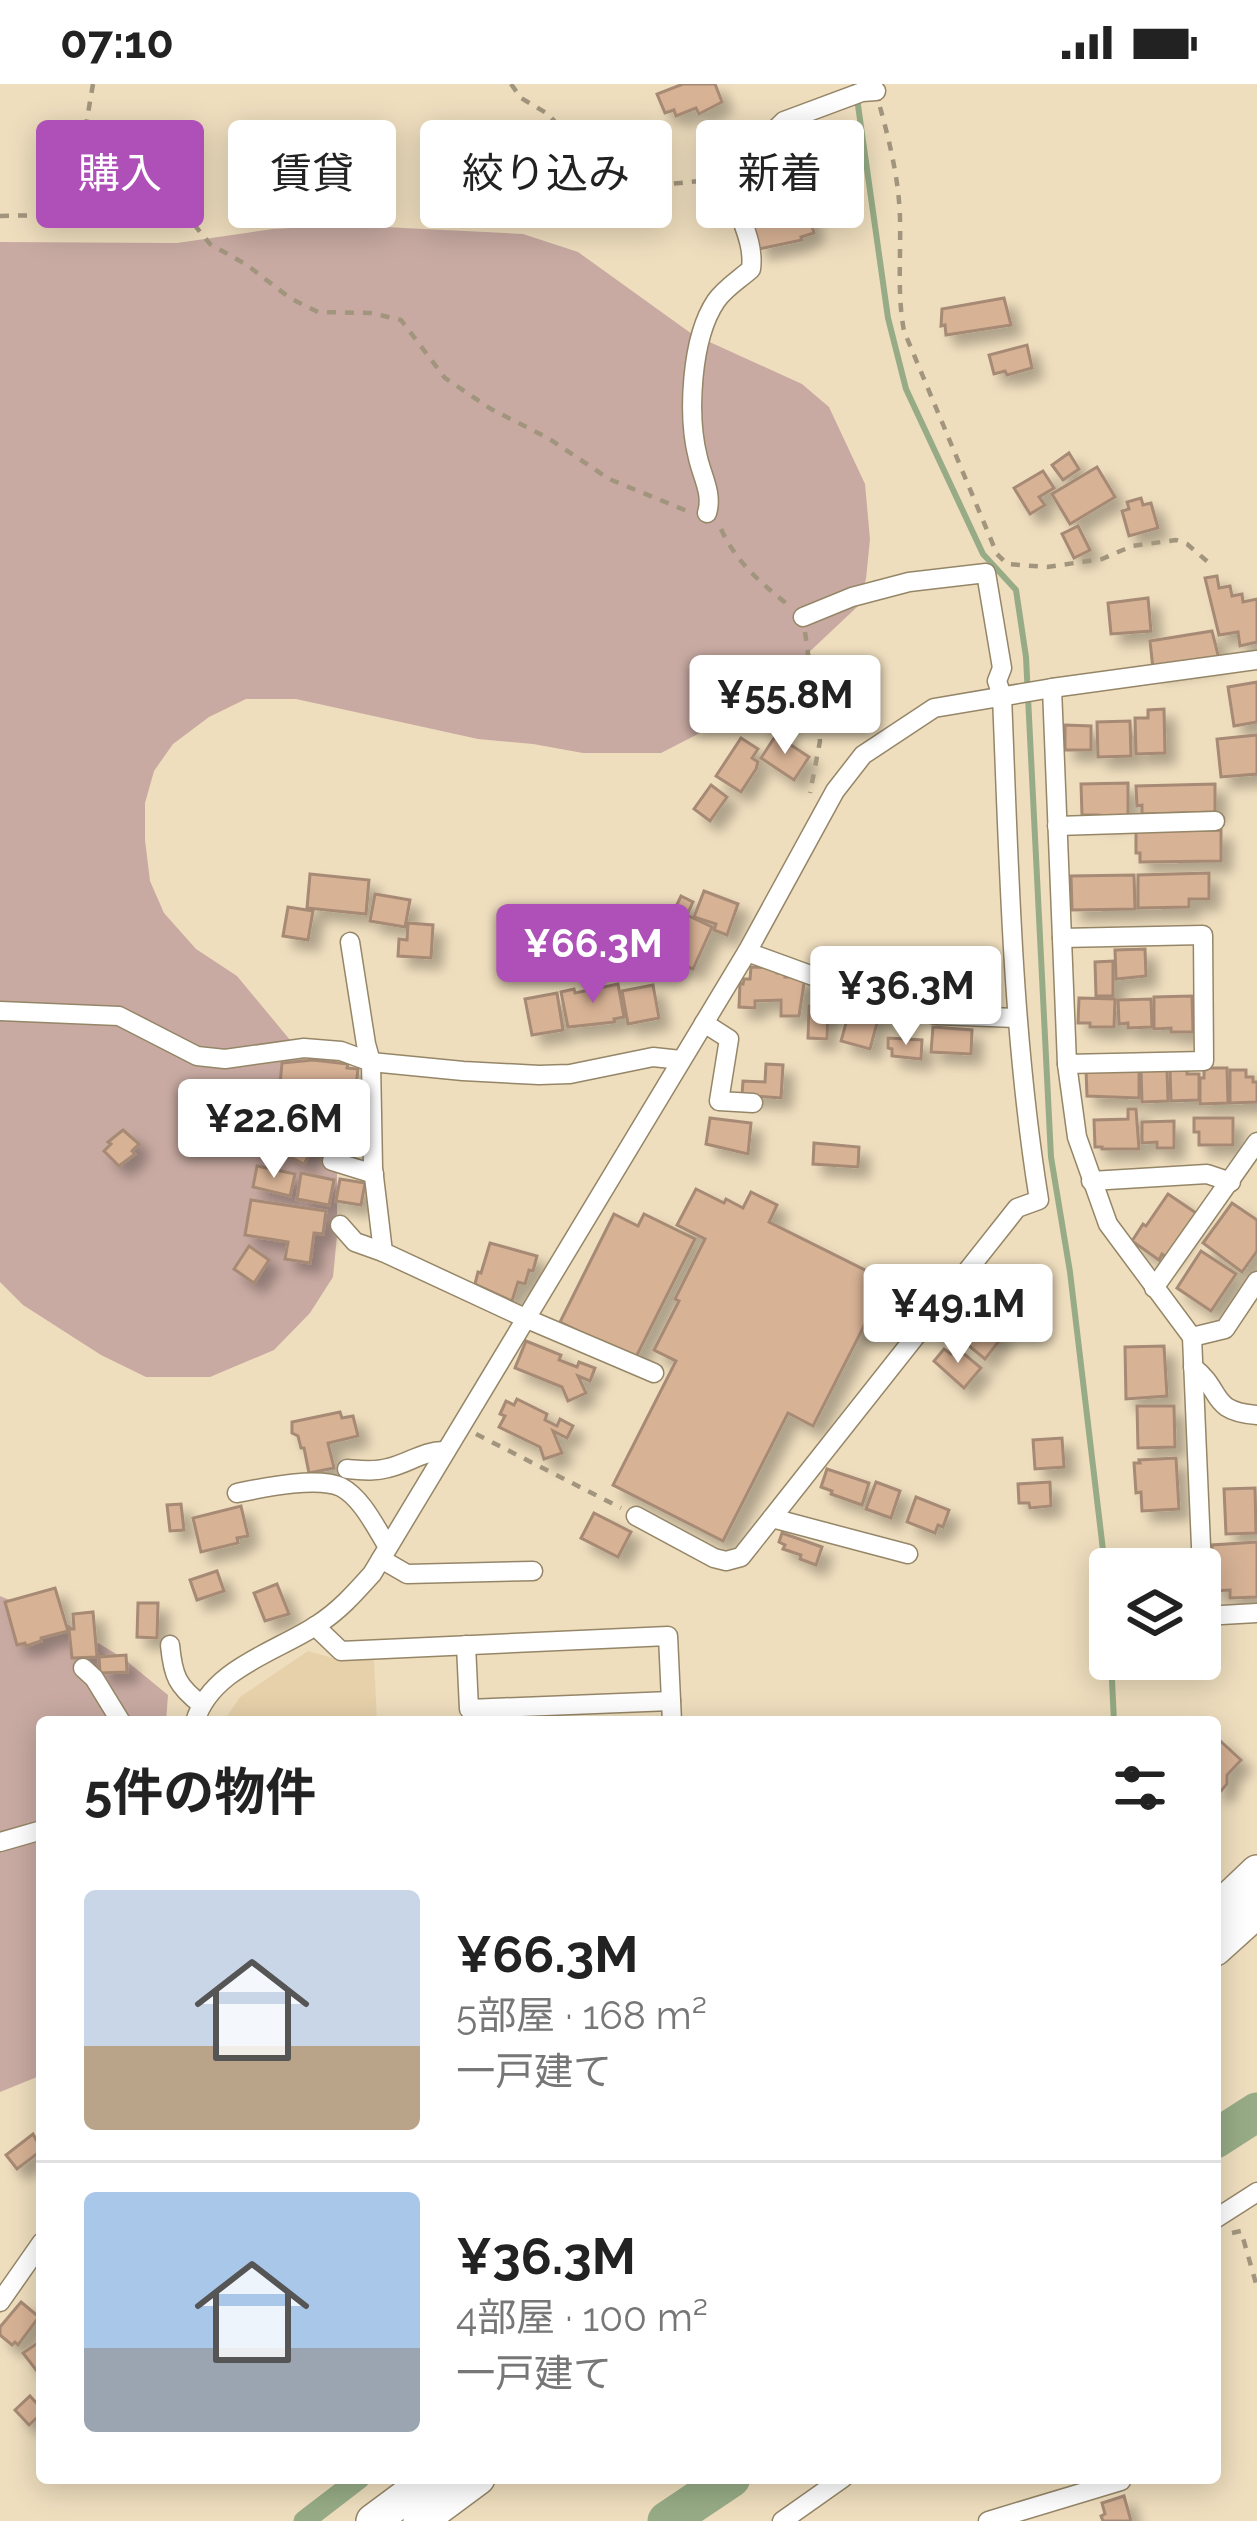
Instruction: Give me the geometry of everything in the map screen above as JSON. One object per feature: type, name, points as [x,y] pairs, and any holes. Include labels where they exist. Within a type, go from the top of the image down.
[{"type":"highway","points":[[1221,1906],[1257,1872]]},
{"type":"highway","points":[[1221,1944],[1257,1912]]},
{"type":"highway","points":[[374,2521],[422,2484]]},
{"type":"highway","points":[[420,2521],[470,2484]]},
{"type":"street","points":[[787,120],[876,91]]},
{"type":"street","points":[[707,512],[710,502],[692,424],[695,367],[715,302],[752,269],[746,228]]},
{"type":"street","points":[[636,1516],[714,1558],[741,1557],[1016,1208],[1039,1200],[1016,1018],[997,681],[1002,668],[986,574],[997,554]]},
{"type":"street","points":[[803,617],[851,597],[909,582],[986,574]]},
{"type":"street","points":[[170,1645],[178,1684],[199,1713],[210,1692],[239,1669],[339,1610],[372,1574],[747,952],[835,791],[863,755],[934,708],[1257,660]]},
{"type":"street","points":[[1052,688],[1067,1064],[1077,1137],[1108,1224],[1192,1337],[1204,1616],[1257,1613]]},
{"type":"street","points":[[1058,826],[1215,821]]},
{"type":"street","points":[[1062,938],[1203,935],[1204,1060],[1067,1064]]},
{"type":"street","points":[[350,941],[371,1062],[374,1174],[383,1252]]},
{"type":"street","points":[[747,952],[904,1009],[1016,1018]]},
{"type":"street","points":[[0,1011],[118,1016],[197,1056],[225,1059],[304,1048],[341,1051],[371,1062],[539,1075],[653,1058],[681,1060]]},
{"type":"street","points":[[704,1022],[730,1040],[719,1101],[753,1103]]},
{"type":"street","points":[[1154,1288],[1257,1142]]},
{"type":"street","points":[[332,1161],[374,1174]]},
{"type":"street","points":[[1091,1181],[1207,1174],[1231,1182]]},
{"type":"street","points":[[340,1225],[355,1242],[654,1373]]},
{"type":"street","points":[[1192,1337],[1225,1329],[1257,1282]]},
{"type":"street","points":[[1193,1367],[1229,1410],[1257,1415]]},
{"type":"street","points":[[347,1469],[386,1469],[435,1450],[445,1451]]},
{"type":"street","points":[[237,1493],[274,1485],[340,1487],[356,1501],[385,1553],[406,1574],[533,1571]]},
{"type":"street","points":[[772,1518],[908,1554]]},
{"type":"street","points":[[315,1626],[341,1651],[668,1636],[672,1716]]},
{"type":"street","points":[[466,1645],[469,1708],[671,1700]]},
{"type":"street","points":[[83,1668],[118,1716]]},
{"type":"street","points":[[0,1842],[36,1832]]},
{"type":"street","points":[[1221,2226],[1257,2192]]},
{"type":"street","points":[[1,2297],[36,2250]]},
{"type":"street","points":[[782,2521],[834,2484]]},
{"type":"street","points":[[988,2521],[1065,2487]]},
{"type":"path","points":[[87,120],[93,84]]},
{"type":"path","points":[[511,84],[521,98],[548,114],[568,136],[610,150],[647,180],[659,185],[696,183]]},
{"type":"path","points":[[876,91],[899,200],[904,331],[997,554],[1007,564],[1047,567],[1176,540],[1210,563]]},
{"type":"path","points":[[0,215],[36,214]]},
{"type":"path","points":[[197,228],[210,244],[318,313],[371,313],[401,320],[445,378],[491,409],[631,490],[688,512],[707,512],[718,522],[747,571],[803,617],[820,741],[809,804],[818,820]]},
{"type":"path","points":[[460,1426],[636,1516]]},
{"type":"path","points":[[1221,2226],[1241,2230],[1257,2287]]},
{"type":"shaded area","points":[[396,228],[523,234],[578,252],[692,334],[802,384],[829,407],[865,484],[870,539],[866,579],[857,607],[770,689],[733,716],[661,753],[583,753],[478,739],[296,699],[246,699],[209,717],[173,744],[154,771],[145,803],[150,881],[164,913],[196,949],[237,976],[305,1058],[337,1122],[337,1236],[333,1277],[310,1313],[274,1350],[210,1377],[146,1377],[101,1355],[23,1305],[0,1282],[0,242],[177,243],[273,229]]},
{"type":"shaded area","points":[[0,1596],[63,1622],[123,1658],[168,1695],[166,1716],[36,1716],[36,2077],[0,2092]]},
{"type":"shaded area","points":[[308,1651],[336,1659],[374,1659],[377,1716],[227,1716],[240,1697]]},
{"type":"building","points":[[683,84],[715,84],[722,102],[699,114],[696,108],[676,116],[674,110],[665,113],[657,94]]},
{"type":"building","points":[[754,228],[813,228],[814,233],[802,240],[759,249]]},
{"type":"building","points":[[1004,298],[1011,325],[946,335],[945,325],[941,326],[942,309]]},
{"type":"building","points":[[1027,345],[1032,368],[994,374],[989,355]]},
{"type":"building","points":[[1069,453],[1079,469],[1063,480],[1052,465]]},
{"type":"building","points":[[1097,467],[1115,497],[1070,524],[1052,494]]},
{"type":"building","points":[[1043,471],[1054,488],[1039,497],[1045,505],[1030,514],[1014,488]]},
{"type":"building","points":[[1141,498],[1143,505],[1151,503],[1158,528],[1129,536],[1122,511],[1129,509],[1127,502]]},
{"type":"building","points":[[1078,526],[1090,550],[1074,558],[1062,534]]},
{"type":"building","points":[[1217,576],[1219,588],[1230,586],[1232,596],[1242,594],[1243,602],[1257,599],[1257,642],[1240,646],[1238,632],[1219,635],[1205,578]]},
{"type":"building","points":[[1148,598],[1151,631],[1111,634],[1108,603]]},
{"type":"building","points":[[1212,631],[1219,659],[1153,669],[1150,641]]},
{"type":"building","points":[[1257,682],[1257,722],[1234,726],[1228,687]]},
{"type":"building","points":[[1164,709],[1165,753],[1136,754],[1135,718],[1148,718],[1148,710]]},
{"type":"building","points":[[1130,721],[1131,756],[1098,757],[1097,722]]},
{"type":"building","points":[[1065,725],[1091,726],[1091,750],[1065,750]]},
{"type":"building","points":[[776,735],[809,757],[794,780],[761,758]]},
{"type":"building","points":[[1257,735],[1257,774],[1221,777],[1217,739]]},
{"type":"building","points":[[741,738],[758,749],[752,758],[758,762],[741,792],[716,776]]},
{"type":"building","points":[[1128,783],[1128,815],[1099,820],[1099,815],[1082,815],[1081,784]]},
{"type":"building","points":[[1215,784],[1215,812],[1142,814],[1142,805],[1137,806],[1136,786]]},
{"type":"building","points":[[711,785],[727,797],[710,821],[694,809]]},
{"type":"building","points":[[1221,830],[1221,861],[1140,862],[1140,853],[1136,853],[1136,831]]},
{"type":"building","points":[[1209,873],[1209,899],[1189,899],[1189,907],[1138,908],[1138,875]]},
{"type":"building","points":[[310,874],[369,880],[366,914],[307,908]]},
{"type":"building","points":[[1134,875],[1135,909],[1072,910],[1071,876]]},
{"type":"building","points":[[704,891],[738,904],[727,935],[714,930],[716,924],[694,917]]},
{"type":"building","points":[[375,894],[410,900],[405,927],[370,921]]},
{"type":"building","points":[[681,896],[693,902],[687,915],[712,927],[693,969],[662,956],[673,932],[666,928]]},
{"type":"building","points":[[288,907],[313,911],[308,940],[283,936]]},
{"type":"building","points":[[408,923],[433,925],[431,958],[398,956],[399,939],[407,940]]},
{"type":"building","points":[[1145,949],[1146,976],[1116,979],[1115,950]]},
{"type":"building","points":[[1113,961],[1113,996],[1096,996],[1095,962]]},
{"type":"building","points":[[751,967],[777,968],[785,977],[805,977],[799,1016],[781,1016],[781,1000],[755,1001],[755,1008],[739,1007],[740,983],[750,979]]},
{"type":"building","points":[[618,984],[624,1017],[568,1027],[561,992]]},
{"type":"building","points":[[653,985],[659,1018],[628,1024],[622,991]]},
{"type":"building","points":[[557,993],[563,1030],[532,1035],[525,999]]},
{"type":"building","points":[[1192,996],[1193,1032],[1154,1029],[1154,997]]},
{"type":"building","points":[[1079,998],[1115,999],[1114,1027],[1078,1023]]},
{"type":"building","points":[[1151,999],[1152,1027],[1119,1024],[1118,1000]]},
{"type":"building","points":[[851,1005],[880,1012],[870,1049],[841,1041]]},
{"type":"building","points":[[809,1006],[828,1006],[827,1039],[808,1038]]},
{"type":"building","points":[[933,1027],[972,1030],[971,1054],[931,1052]]},
{"type":"building","points":[[888,1038],[922,1040],[921,1059],[892,1056]]},
{"type":"building","points":[[313,1060],[358,1069],[354,1104],[327,1101],[327,1095],[279,1095],[282,1063]]},
{"type":"building","points":[[766,1064],[783,1065],[781,1098],[742,1095],[743,1081],[765,1082]]},
{"type":"building","points":[[1204,1068],[1227,1068],[1228,1103],[1200,1104]]},
{"type":"building","points":[[1086,1070],[1139,1070],[1139,1098],[1087,1096]]},
{"type":"building","points":[[1167,1070],[1168,1101],[1142,1102],[1141,1071]]},
{"type":"building","points":[[1170,1070],[1199,1074],[1199,1100],[1171,1101]]},
{"type":"building","points":[[1230,1070],[1246,1070],[1246,1077],[1253,1077],[1257,1102],[1230,1103]]},
{"type":"building","points":[[295,1105],[328,1122],[304,1164],[273,1148]]},
{"type":"building","points":[[1128,1109],[1136,1109],[1139,1149],[1095,1147],[1094,1120],[1128,1119]]},
{"type":"building","points":[[710,1118],[751,1123],[748,1154],[706,1144]]},
{"type":"building","points":[[1194,1118],[1233,1118],[1233,1145],[1199,1145]]},
{"type":"building","points":[[1174,1121],[1174,1148],[1142,1143],[1142,1122]]},
{"type":"building","points":[[123,1130],[139,1144],[132,1151],[135,1154],[119,1166],[104,1151]]},
{"type":"building","points":[[814,1143],[859,1147],[858,1167],[813,1164]]},
{"type":"building","points":[[257,1166],[295,1174],[290,1196],[253,1187]]},
{"type":"building","points":[[301,1173],[334,1180],[329,1205],[297,1199]]},
{"type":"building","points":[[340,1179],[365,1183],[361,1205],[336,1201]]},
{"type":"building","points":[[696,1189],[743,1208],[751,1192],[777,1205],[769,1222],[887,1281],[813,1426],[788,1413],[723,1541],[613,1485],[676,1361],[654,1350],[705,1239],[677,1225]]},
{"type":"building","points":[[1168,1194],[1196,1213],[1166,1257],[1162,1254],[1159,1260],[1132,1241]]},
{"type":"building","points":[[251,1200],[326,1211],[323,1234],[314,1233],[310,1263],[285,1259],[288,1242],[245,1235]]},
{"type":"building","points":[[1232,1203],[1257,1220],[1257,1251],[1242,1272],[1203,1243]]},
{"type":"building","points":[[614,1214],[638,1226],[644,1214],[695,1239],[635,1359],[560,1322]]},
{"type":"building","points":[[490,1243],[537,1256],[525,1284],[518,1282],[512,1301],[475,1284]]},
{"type":"building","points":[[249,1246],[269,1260],[254,1283],[234,1269]]},
{"type":"building","points":[[1201,1251],[1236,1274],[1211,1311],[1177,1288]]},
{"type":"building","points":[[981,1319],[1003,1336],[985,1359],[963,1341]]},
{"type":"building","points":[[526,1341],[561,1355],[559,1360],[595,1368],[590,1381],[578,1376],[586,1393],[568,1401],[562,1387],[515,1368]]},
{"type":"building","points":[[1164,1346],[1167,1396],[1126,1399],[1125,1347]]},
{"type":"building","points":[[957,1348],[981,1368],[964,1388],[934,1361],[944,1349],[951,1354]]},
{"type":"building","points":[[517,1399],[547,1414],[545,1420],[557,1426],[560,1419],[573,1426],[567,1438],[553,1431],[562,1453],[544,1459],[540,1447],[499,1427],[506,1401],[514,1405]]},
{"type":"building","points":[[1137,1406],[1174,1406],[1175,1447],[1138,1448]]},
{"type":"building","points":[[340,1412],[342,1418],[353,1416],[358,1436],[328,1443],[334,1468],[309,1473],[292,1422]]},
{"type":"building","points":[[1062,1438],[1064,1467],[1035,1469],[1033,1440]]},
{"type":"building","points":[[1176,1458],[1179,1509],[1142,1511],[1134,1463]]},
{"type":"building","points":[[827,1469],[869,1483],[862,1505],[821,1487]]},
{"type":"building","points":[[876,1482],[900,1491],[891,1518],[866,1509]]},
{"type":"building","points":[[1050,1482],[1051,1506],[1030,1508],[1029,1503],[1019,1503],[1018,1484]]},
{"type":"building","points":[[1255,1488],[1256,1533],[1226,1534],[1224,1489]]},
{"type":"building","points":[[916,1497],[949,1510],[943,1527],[938,1525],[935,1533],[907,1522]]},
{"type":"building","points":[[181,1504],[184,1530],[170,1531],[167,1505]]},
{"type":"building","points":[[241,1506],[248,1536],[201,1552],[193,1518]]},
{"type":"building","points":[[594,1513],[631,1532],[618,1557],[581,1538]]},
{"type":"building","points":[[782,1533],[822,1547],[816,1565],[783,1549]]},
{"type":"building","points":[[1257,1542],[1257,1597],[1230,1598],[1230,1590],[1221,1591],[1221,1548],[1212,1545]]},
{"type":"building","points":[[217,1571],[224,1591],[197,1600],[190,1580]]},
{"type":"building","points":[[277,1584],[289,1614],[265,1621],[254,1593]]},
{"type":"building","points":[[55,1588],[68,1631],[17,1645],[5,1602]]},
{"type":"building","points":[[138,1603],[158,1603],[157,1638],[137,1637]]},
{"type":"building","points":[[93,1612],[97,1657],[72,1658],[69,1629],[74,1629],[73,1614]]},
{"type":"building","points":[[126,1655],[127,1672],[100,1673],[99,1657]]},
{"type":"building","points":[[1221,1742],[1241,1760],[1227,1775],[1221,1791]]},
{"type":"building","points":[[33,2134],[36,2155],[17,2169],[6,2155]]},
{"type":"building","points":[[21,2302],[36,2314],[18,2345],[0,2335],[0,2327]]},
{"type":"building","points":[[36,2344],[36,2370],[23,2353]]},
{"type":"building","points":[[30,2396],[36,2402],[36,2419],[29,2425],[15,2410]]},
{"type":"building","points":[[1124,2496],[1131,2521],[1103,2521],[1102,2503]]},
{"type":"waterway","points":[[855,84],[888,318],[906,389],[983,554],[1016,590],[1026,657],[1051,1157],[1070,1272],[1103,1548]]},
{"type":"waterway","points":[[1112,1680],[1114,1716]]},
{"type":"waterway","points":[[1221,2135],[1257,2112]]},
{"type":"waterway","points":[[304,2521],[352,2484]]},
{"type":"waterway","points":[[667,2521],[722,2484]]}]
